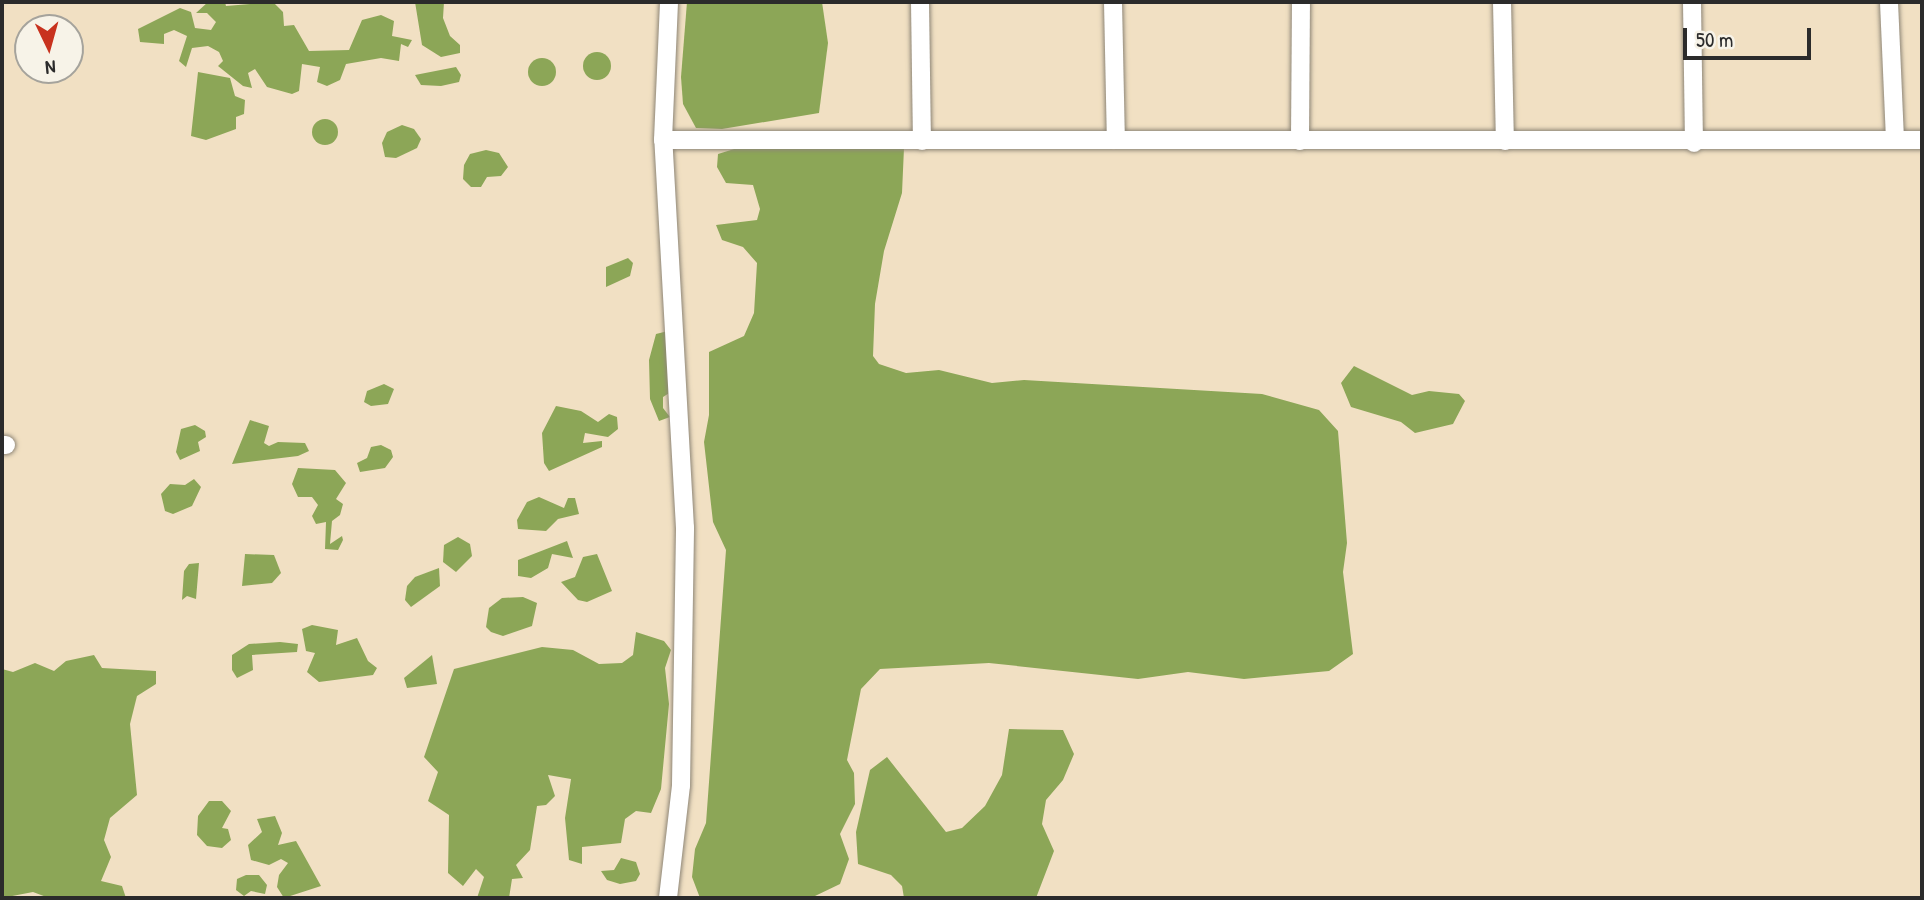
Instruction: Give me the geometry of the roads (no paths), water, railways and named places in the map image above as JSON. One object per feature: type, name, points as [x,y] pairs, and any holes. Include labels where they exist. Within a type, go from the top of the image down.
[{"type":"street","points":[[668,898],[681,785],[685,528],[663,140],[669,2]]},
{"type":"street","points":[[920,2],[922,141]]},
{"type":"street","points":[[1113,2],[1116,140]]},
{"type":"street","points":[[1300,141],[1301,2]]},
{"type":"street","points":[[1502,2],[1505,141]]},
{"type":"street","points":[[1692,2],[1694,143]]},
{"type":"street","points":[[1889,2],[1895,140]]},
{"type":"street","points":[[663,140],[1694,143],[1922,140]]}]
